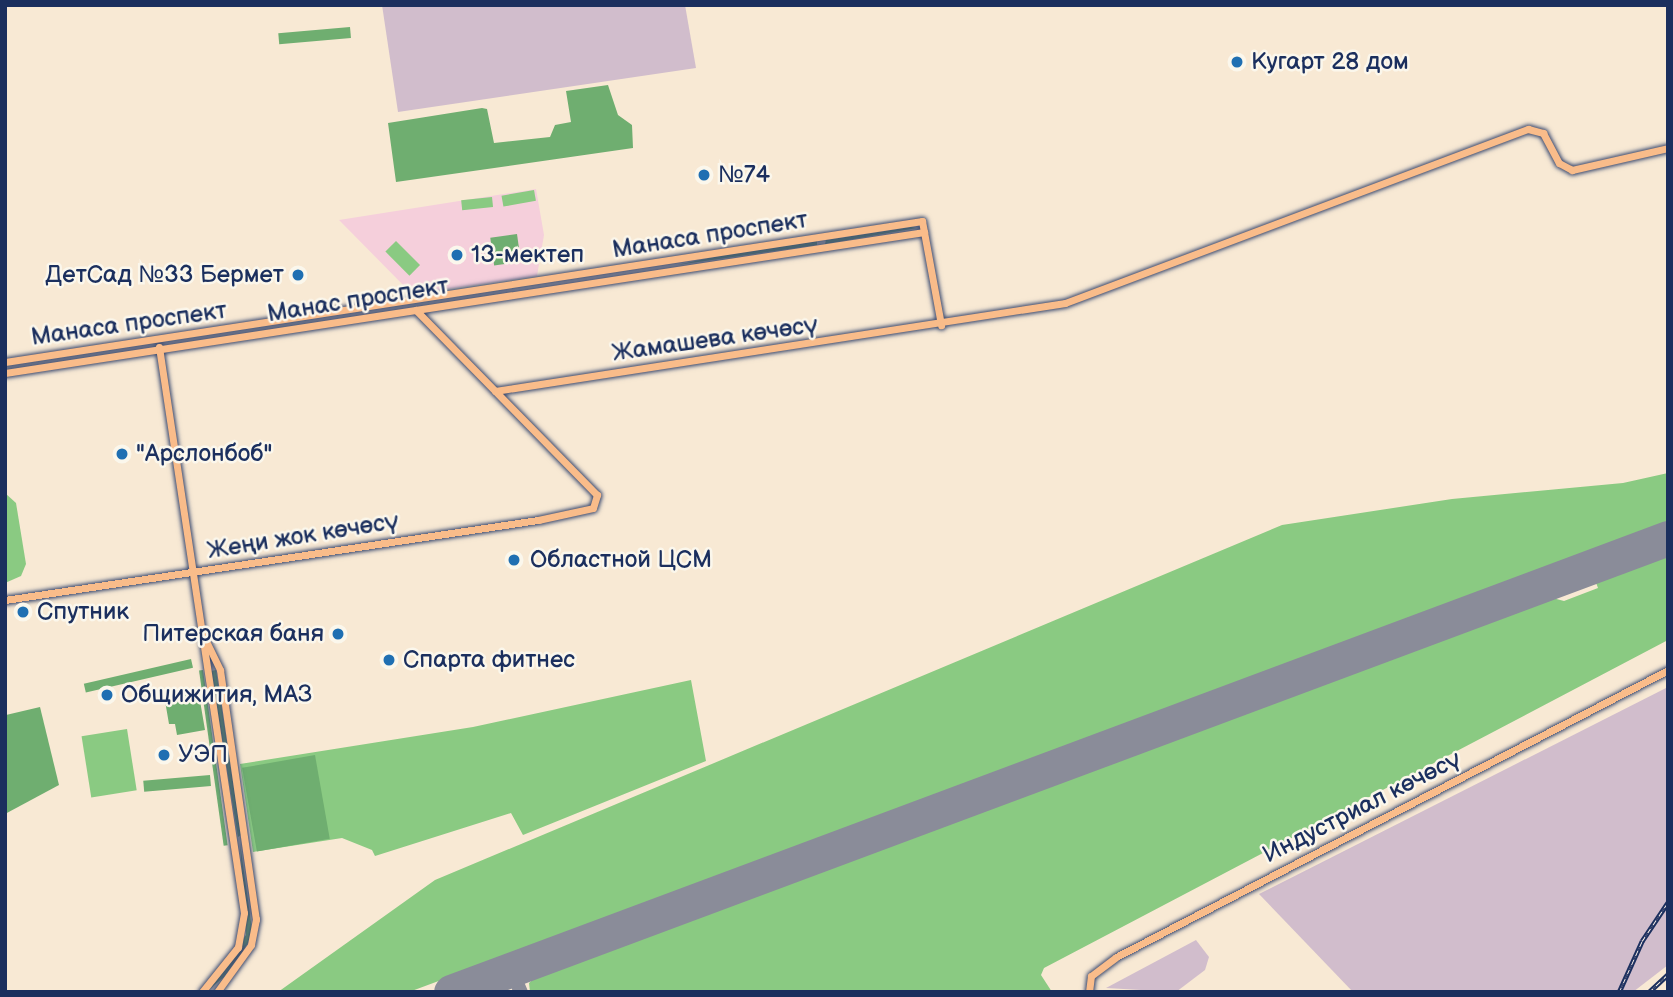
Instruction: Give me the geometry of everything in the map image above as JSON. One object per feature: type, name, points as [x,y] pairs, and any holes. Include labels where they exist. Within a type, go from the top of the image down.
[{"type":"main road","name":"Жамашева көчөсү","points":[[495,391],[941,325],[1065,303],[1528,129],[1543,132],[1559,163],[1573,170],[1668,148]]},
{"type":"main road","name":"Манаса проспект","points":[[5,362],[474,293],[922,222],[924,232]]},
{"type":"main road","points":[[924,232],[941,325]]},
{"type":"main road","name":"Манас проспект","points":[[5,373],[924,232]]},
{"type":"main road","points":[[585,274],[586,284]]},
{"type":"main road","points":[[512,286],[513,296]]},
{"type":"main road","points":[[474,293],[475,302]]},
{"type":"main road","points":[[407,302],[495,391]]},
{"type":"main road","points":[[325,314],[326,325]]},
{"type":"main road","points":[[251,326],[253,336]]},
{"type":"main road","points":[[159,339],[158,351],[206,639],[244,926],[238,947],[202,992]]},
{"type":"main road","name":"Жеңи жок көчөсү","points":[[5,600],[538,520],[589,510],[597,495],[495,391]]},
{"type":"main road","points":[[206,639],[219,670],[245,838],[255,933],[242,960],[216,992]]},
{"type":"main road","name":"Индустриал көчөсү","points":[[1089,991],[1091,976],[1116,957],[1668,670]]},
{"type":"main road","points":[[234,840],[245,838]]},
{"type":"shaded area","points":[[382,5],[685,5],[696,68],[398,112]]},
{"type":"shaded area","name":"13-мектеп","points":[[536,189],[544,235],[537,276],[412,294],[339,220]]},
{"type":"shaded area","points":[[1668,687],[1668,965],[1633,992],[1353,992],[1259,894]]},
{"type":"shaded area","points":[[1196,940],[1209,957],[1205,970],[1176,992],[1106,988]]},
{"type":"green space","points":[[350,27],[351,38],[279,44],[278,33]]},
{"type":"green space","points":[[608,85],[618,115],[632,125],[633,148],[396,182],[388,123],[482,108],[487,109],[494,143],[550,137],[555,125],[571,122],[566,91]]},
{"type":"green space","points":[[534,190],[536,201],[503,207],[502,196]]},
{"type":"green space","points":[[492,197],[493,207],[462,210],[461,200]]},
{"type":"green space","points":[[917,228],[825,244],[826,240]]},
{"type":"green space","points":[[517,234],[521,262],[494,265],[490,238]]},
{"type":"green space","points":[[396,241],[420,265],[409,276],[385,252]]},
{"type":"green space","points":[[817,241],[817,245],[677,265],[723,255]]},
{"type":"green space","points":[[1668,473],[1668,524],[409,992],[278,992],[435,880],[1282,525],[1452,499],[1623,483]]},
{"type":"green space","points":[[5,493],[16,503],[26,564],[21,576],[5,583]]},
{"type":"green space","points":[[1668,553],[1668,640],[1044,968],[1041,975],[1052,992],[530,992],[529,983],[539,974],[1549,597],[1564,601],[1598,588],[1595,580]]},
{"type":"green space","points":[[191,659],[193,668],[86,693],[84,684]]},
{"type":"green space","points":[[203,670],[228,845],[224,846],[199,671]]},
{"type":"green space","points":[[216,670],[241,835],[238,837],[211,671]]},
{"type":"green space","points":[[691,680],[706,761],[523,835],[511,813],[375,856],[372,850],[342,838],[253,852],[240,764],[473,727]]},
{"type":"green space","points":[[198,689],[205,730],[177,735],[175,724],[169,724],[164,695]]},
{"type":"green space","points":[[40,707],[59,785],[5,814],[6,715]]},
{"type":"green space","points":[[127,729],[137,790],[91,797],[82,736]]},
{"type":"green space","points":[[315,755],[330,839],[257,852],[242,768]]},
{"type":"green space","points":[[210,775],[211,786],[144,792],[143,781]]},
{"type":"green space","points":[[240,843],[252,929],[248,943],[224,977],[206,992],[246,935]]},
{"type":"taxiway","points":[[511,969],[521,992]]},
{"type":"runway","points":[[451,992],[1668,538]]},
{"type":"railway","points":[[1619,992],[1642,941],[1668,902]]},
{"type":"railway","points":[[1649,992],[1668,974]]},
{"type":"place","name":"Кугарт 28 дом","points":[[1237,62]]},
{"type":"place","name":"№74","points":[[704,175]]},
{"type":"place","name":"13-мектеп","points":[[457,255]]},
{"type":"place","name":"ДетСад №33 Бермет","points":[[298,275]]},
{"type":"place","name":"\"Арслонбоб\"","points":[[122,454]]},
{"type":"place","name":"Областной ЦСМ","points":[[514,560]]},
{"type":"place","name":"Спутник","points":[[23,612]]},
{"type":"place","name":"Питерская баня","points":[[338,634]]},
{"type":"place","name":"Спарта фитнес","points":[[389,660]]},
{"type":"place","name":"Общижития, МАЗ","points":[[107,695]]},
{"type":"place","name":"УЭП","points":[[164,755]]}]
